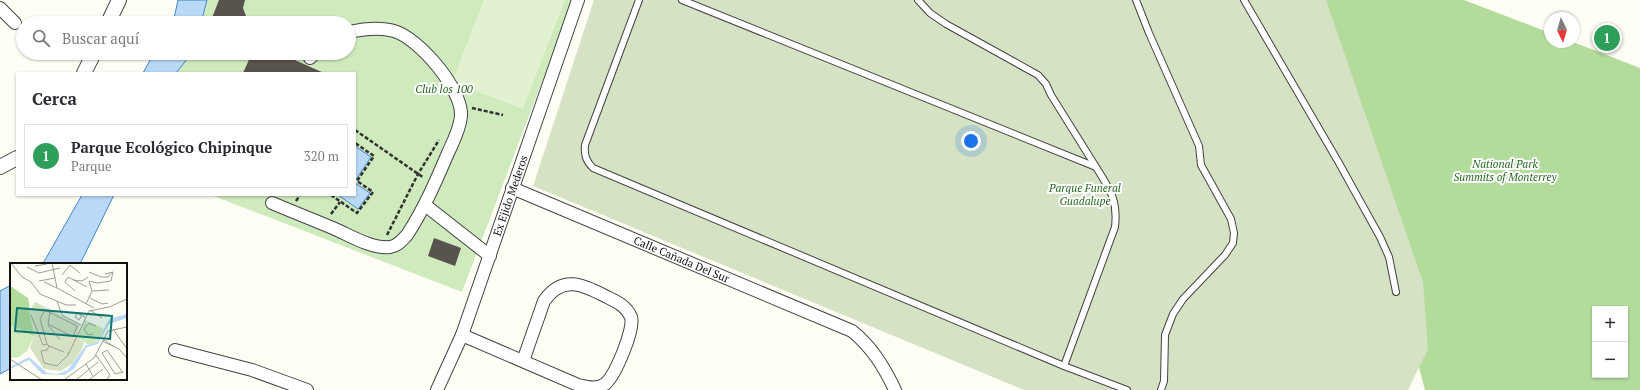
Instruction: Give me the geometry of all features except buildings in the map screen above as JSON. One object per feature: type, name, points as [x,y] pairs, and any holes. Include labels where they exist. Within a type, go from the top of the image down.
[{"type":"street","points":[[111,16],[119,0]]},
{"type":"street","name":"Ex Ejido Mederos","points":[[437,390],[462,335],[578,0]]},
{"type":"street","points":[[0,8],[15,23]]},
{"type":"street","points":[[272,203],[358,239],[383,247],[394,246],[401,242],[407,235],[425,205],[458,128],[461,116],[460,105],[442,71],[418,44],[395,31],[372,29],[356,31]]},
{"type":"street","points":[[84,72],[90,60]]},
{"type":"street","points":[[0,167],[16,159]]},
{"type":"street","name":"Calle Cañada Del Sur","points":[[512,188],[852,331],[864,340],[874,353],[895,390]]},
{"type":"street","points":[[425,205],[490,256]]},
{"type":"street","points":[[462,335],[578,385],[588,388],[600,386],[606,383],[616,368],[631,330],[631,319],[624,306],[586,286],[570,284],[562,286],[549,293],[544,301],[523,361]]},
{"type":"street","points":[[175,350],[252,370],[307,390]]},
{"type":"lane","points":[[639,0],[585,145],[585,158],[594,168],[1064,366],[1127,390]]},
{"type":"lane","points":[[682,0],[1096,167]]},
{"type":"lane","points":[[918,0],[930,13],[946,24],[1038,75],[1046,84],[1051,95],[1110,190],[1115,202],[1115,227],[1064,366]]},
{"type":"lane","points":[[1136,0],[1148,33],[1199,146],[1201,164],[1231,219],[1234,233],[1233,243],[1225,255],[1183,299],[1173,314],[1166,336],[1164,380],[1161,390]]},
{"type":"lane","points":[[1244,0],[1339,163],[1390,256],[1396,292]]},
{"type":"path","points":[[460,105],[503,114]]},
{"type":"path","points":[[356,131],[434,186]]},
{"type":"path","points":[[386,236],[418,174],[441,137]]},
{"type":"path","points":[[332,196],[357,213],[372,192],[357,181],[374,156],[356,144]]},
{"type":"path","points":[[296,201],[299,196]]},
{"type":"path","points":[[331,215],[340,202]]},
{"type":"green space","name":"Club los 100","points":[[207,0],[573,0],[462,292],[214,196],[356,196],[356,72],[177,72],[186,60],[356,60],[356,16],[204,16]]},
{"type":"green space","points":[[484,0],[565,0],[523,109],[452,82]]},
{"type":"green space","name":"Parque Funeral Guadalupe","points":[[594,0],[1326,0],[1423,282],[1428,349],[1408,390],[1024,390],[533,186]]},
{"type":"green space","name":"National Park Summits of Monterrey","points":[[1321,0],[1464,0],[1544,31],[1544,48],[1580,48],[1580,45],[1640,68],[1640,390],[1425,390]]},
{"type":"water","points":[[178,0],[207,0],[203,16],[175,16]]},
{"type":"water","points":[[150,60],[186,60],[177,72],[144,72]]},
{"type":"water","points":[[356,147],[371,157],[356,180]]},
{"type":"water","points":[[356,184],[370,193],[358,209],[339,196],[356,196]]},
{"type":"water","points":[[81,196],[114,196],[80,263],[43,263]]},
{"type":"water","points":[[10,286],[10,369],[0,374],[0,291]]},
{"type":"place","name":"Parque Ecológico Chipinque","points":[[1607,38]]}]
